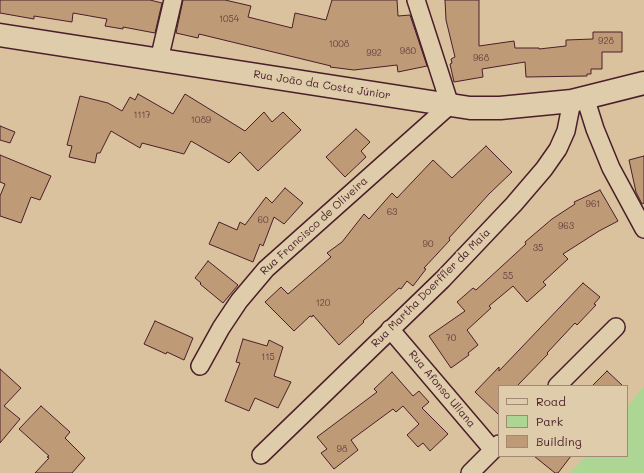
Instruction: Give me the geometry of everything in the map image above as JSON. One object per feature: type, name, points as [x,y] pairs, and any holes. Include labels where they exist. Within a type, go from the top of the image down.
[{"type":"main road","name":"Rua João da Costa Júnior","points":[[0,35],[470,108],[500,108],[579,99],[644,83]]},
{"type":"street","points":[[159,60],[173,0]]},
{"type":"street","points":[[416,0],[450,105]]},
{"type":"street","points":[[579,99],[595,129],[611,168],[644,229]]},
{"type":"street","name":"Rua Martha Doerffler da Maia","points":[[261,455],[443,279],[485,236],[544,169],[558,150],[579,99]]},
{"type":"street","name":"Rua Francisco de Oliveira","points":[[200,366],[221,328],[244,295],[266,268],[450,105]]},
{"type":"street","points":[[558,385],[616,327]]},
{"type":"street","name":"Rua Afonso Uliana","points":[[390,329],[496,447]]},
{"type":"street","points":[[470,473],[496,447]]},
{"type":"green space","points":[[644,386],[644,473],[570,473],[584,457],[628,457],[628,406]]},
{"type":"building","points":[[0,0],[150,0],[162,3],[155,33],[123,27],[123,29],[105,26],[107,19],[73,13],[72,22],[34,16],[34,19],[0,13]]},
{"type":"building","points":[[183,0],[225,0],[251,6],[248,17],[292,28],[295,13],[326,20],[332,0],[397,0],[398,16],[410,15],[427,66],[398,72],[397,65],[354,70],[330,67],[331,66],[199,34],[198,38],[176,33]]},
{"type":"building","points":[[445,0],[479,0],[479,46],[514,41],[515,48],[539,49],[566,46],[566,40],[593,39],[593,32],[622,32],[622,52],[602,52],[602,69],[591,69],[591,74],[587,74],[587,76],[526,77],[525,62],[482,69],[483,77],[454,82],[450,64],[452,63],[451,59],[455,57],[446,20]]},
{"type":"building","points":[[138,94],[173,114],[185,94],[245,131],[264,112],[272,122],[283,112],[301,130],[258,171],[240,152],[229,163],[191,141],[184,154],[142,143],[140,148],[111,131],[100,153],[97,153],[95,163],[69,157],[72,146],[67,145],[80,96],[108,103],[122,111],[130,97],[135,100]]},
{"type":"building","points":[[0,126],[15,132],[10,143],[0,140]]},
{"type":"building","points":[[356,129],[370,142],[361,151],[366,157],[345,177],[326,157]]},
{"type":"building","points":[[486,146],[512,172],[489,194],[449,238],[450,240],[424,268],[426,269],[413,286],[407,281],[401,289],[399,288],[339,345],[313,315],[294,331],[265,302],[281,287],[288,294],[331,257],[327,253],[342,242],[364,214],[369,219],[392,193],[397,198],[433,160],[452,178]]},
{"type":"building","points":[[0,155],[51,176],[40,200],[31,197],[21,223],[0,216],[0,196],[5,184],[0,182]]},
{"type":"building","points":[[644,156],[644,203],[642,204],[636,192],[629,160]]},
{"type":"building","points":[[285,188],[303,203],[284,224],[274,217],[263,246],[260,244],[253,262],[209,244],[219,222],[237,230],[240,222],[245,225],[266,197],[272,203]]},
{"type":"building","points":[[600,190],[618,221],[599,231],[563,254],[568,259],[543,282],[546,285],[527,302],[513,286],[489,306],[491,308],[467,330],[478,345],[468,353],[469,355],[451,368],[429,336],[465,311],[457,302],[473,288],[476,290],[526,244],[525,242],[552,219],[575,204],[574,202]]},
{"type":"building","points":[[208,261],[238,285],[223,303],[195,278]]},
{"type":"building","points":[[583,283],[600,297],[594,304],[596,305],[577,325],[575,323],[518,385],[498,385],[498,414],[475,392],[499,367],[499,371]]},
{"type":"building","points":[[155,321],[193,338],[184,360],[144,344]]},
{"type":"building","points":[[243,339],[267,346],[269,340],[283,347],[274,376],[291,382],[278,408],[255,398],[249,411],[225,401],[240,363],[236,362]]},
{"type":"building","points":[[0,369],[21,388],[4,406],[20,419],[0,443]]},
{"type":"building","points":[[607,371],[622,385],[593,385]]},
{"type":"building","points":[[392,372],[413,396],[419,391],[429,402],[422,408],[448,434],[430,451],[423,443],[418,447],[407,435],[419,424],[403,406],[396,412],[393,409],[351,440],[358,450],[334,469],[321,453],[327,449],[317,437],[377,392],[374,389]]},
{"type":"building","points":[[41,406],[70,432],[65,438],[85,458],[72,473],[35,473],[49,458],[47,457],[49,456],[19,429]]},
{"type":"building","points":[[535,457],[570,457],[558,473],[555,473]]}]
